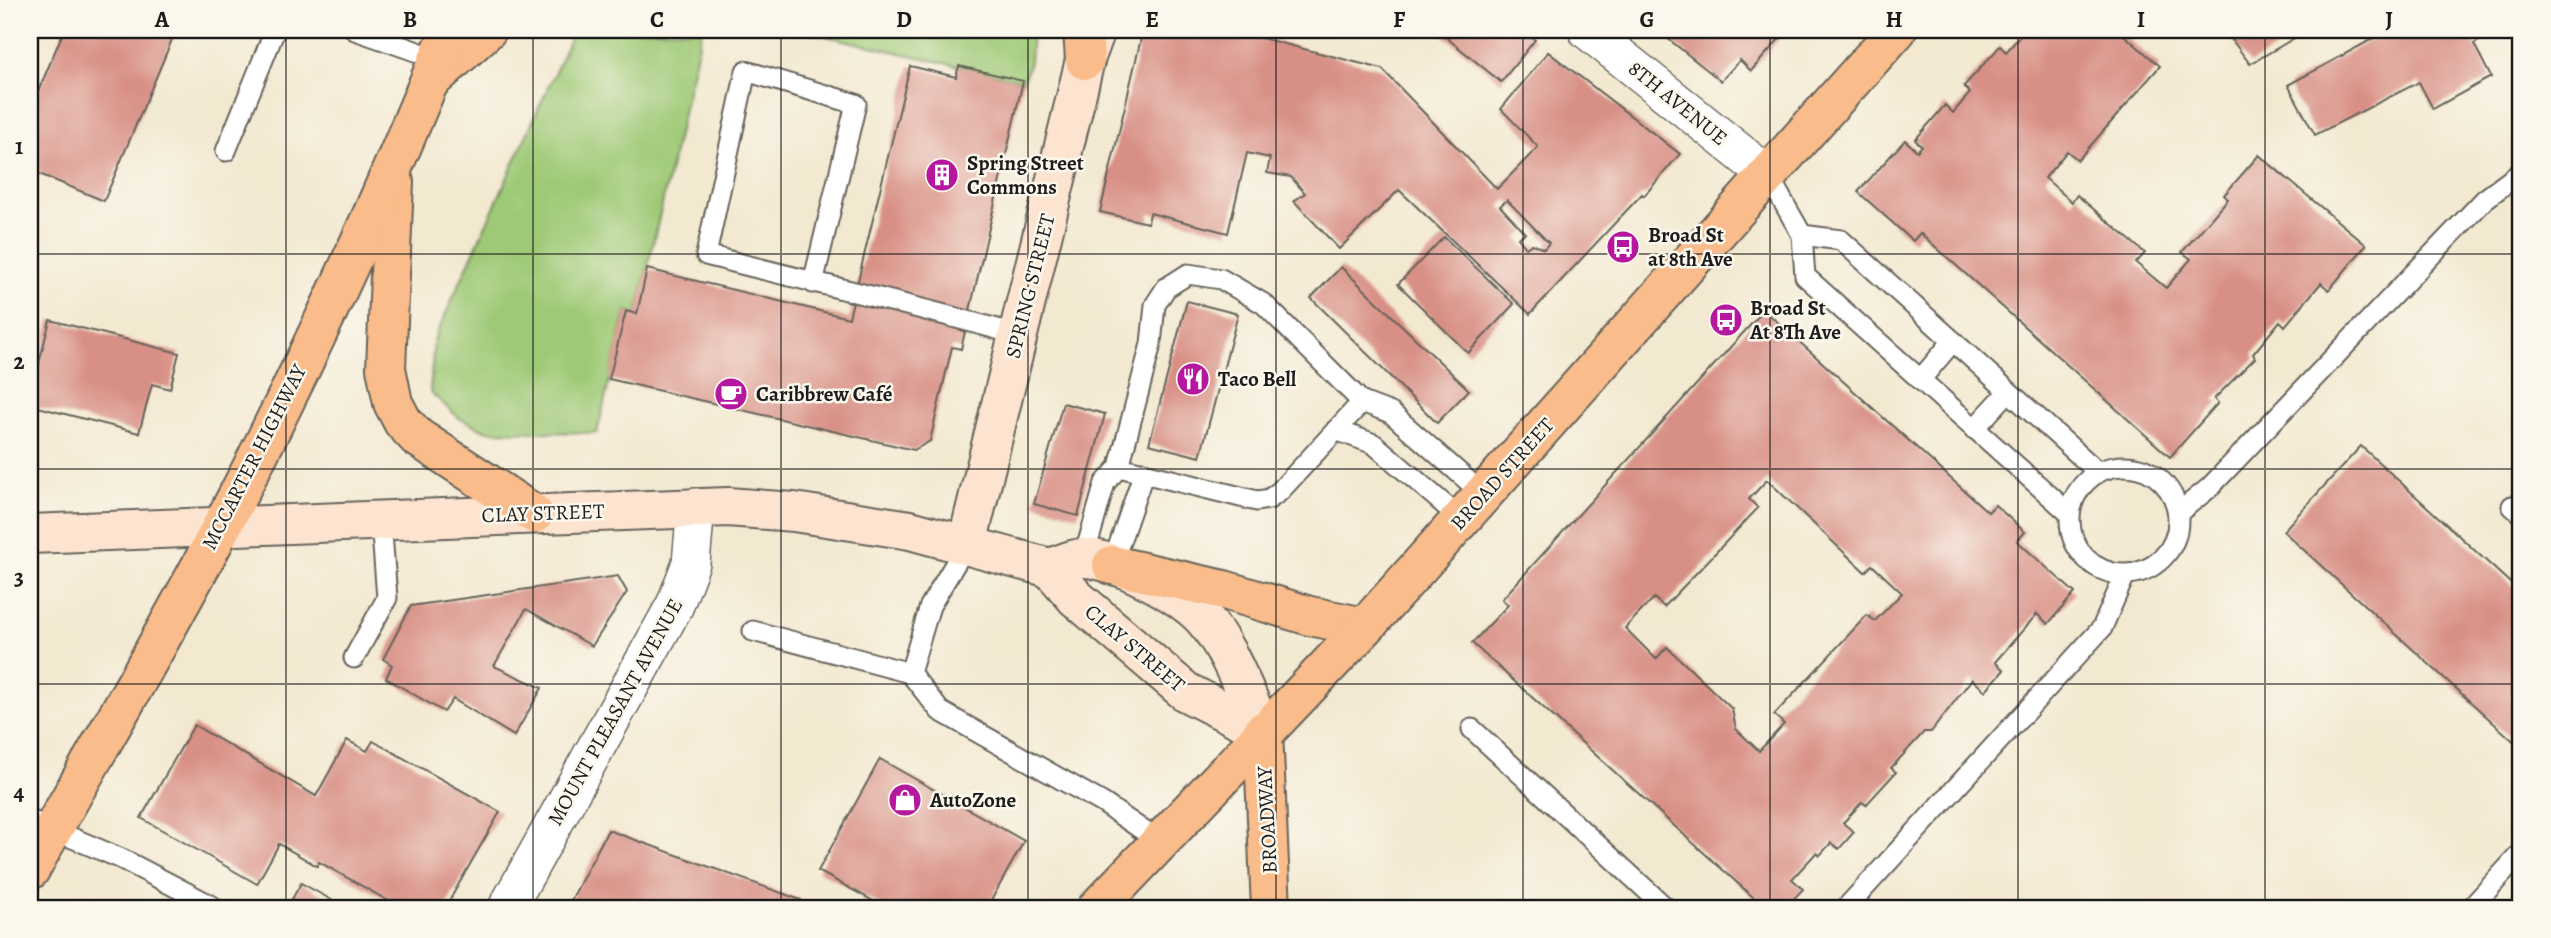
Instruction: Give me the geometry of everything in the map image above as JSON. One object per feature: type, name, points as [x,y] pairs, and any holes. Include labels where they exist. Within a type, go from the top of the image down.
[{"type":"main road","points":[[439,57],[487,30]]},
{"type":"main road","name":"BROAD STREET","points":[[1097,908],[1365,627],[1898,30]]},
{"type":"main road","name":"SPRING STREET","points":[[967,544],[1088,40]]},
{"type":"main road","name":"MCCARTER HIGHWAY","points":[[30,870],[41,825],[222,526],[314,337],[396,159],[439,57]]},
{"type":"main road","points":[[396,159],[386,368],[393,403],[403,422],[417,437],[534,514]]},
{"type":"main road","name":"CLAY STREET","points":[[30,534],[696,507],[757,508],[910,530],[967,544],[1082,564],[1168,592],[1203,619],[1216,636],[1263,731]]},
{"type":"main road","points":[[1082,564],[1224,590],[1310,616],[1365,627]]},
{"type":"main road","name":"CLAY STREET","points":[[1082,564],[1076,598],[1186,692],[1263,731]]},
{"type":"main road","name":"BROADWAY","points":[[1263,731],[1271,908]]},
{"type":"street","name":"8TH AVENUE","points":[[1587,30],[1768,175]]},
{"type":"street","name":"MOUNT PLEASANT AVENUE","points":[[507,908],[675,605],[691,563],[696,507]]},
{"type":"lane","points":[[226,151],[275,30]]},
{"type":"lane","points":[[355,30],[439,57]]},
{"type":"lane","points":[[813,283],[856,104],[746,71],[706,255],[813,283],[1018,335]]},
{"type":"lane","points":[[2178,513],[2210,488],[2485,199],[2521,172]]},
{"type":"lane","points":[[1768,175],[1802,235],[1805,276],[2069,513]]},
{"type":"lane","points":[[1802,235],[1841,240],[2098,472]]},
{"type":"lane","points":[[1082,564],[1105,483],[1119,467],[1151,344],[1155,305],[1166,288],[1188,274],[1221,279],[1264,303],[1362,402],[1391,414],[1472,506]]},
{"type":"lane","points":[[1920,380],[1953,341]]},
{"type":"lane","points":[[1974,429],[2008,392]]},
{"type":"lane","points":[[1119,467],[1257,501],[1269,499],[1279,492],[1362,402]]},
{"type":"lane","points":[[1336,430],[1374,444],[1472,506]]},
{"type":"lane","points":[[2114,466],[2132,466],[2148,471],[2162,482],[2173,496],[2178,513],[2178,530],[2171,547],[2159,562],[2143,571],[2125,575],[2107,572],[2090,563],[2077,550],[2070,532],[2069,513],[2074,497],[2084,482],[2098,472],[2114,466]]},
{"type":"lane","points":[[1082,564],[1144,472]]},
{"type":"lane","points":[[354,657],[387,598],[381,520]]},
{"type":"lane","points":[[910,673],[930,606],[967,544]]},
{"type":"lane","points":[[1846,908],[2102,628],[2125,575]]},
{"type":"lane","points":[[753,631],[910,673],[940,711],[1103,803],[1160,842]]},
{"type":"lane","points":[[1472,729],[1666,908]]},
{"type":"lane","points":[[41,825],[122,859],[212,906]]},
{"type":"lane","points":[[2471,908],[2521,853]]},
{"type":"green space","points":[[574,30],[702,30],[637,314],[626,311],[597,433],[487,431],[459,418],[430,392],[434,340]]},
{"type":"green space","points":[[800,30],[1032,30],[1030,62],[1023,81]]},
{"type":"building","points":[[64,30],[176,30],[104,201],[30,170],[30,111]]},
{"type":"building","points":[[1143,30],[1230,30],[1382,69],[1497,189],[1538,147],[1501,109],[1548,52],[1680,154],[1644,196],[1642,194],[1530,314],[1399,190],[1339,249],[1294,201],[1305,193],[1291,177],[1267,173],[1270,158],[1247,153],[1228,233],[1150,213],[1148,223],[1100,212]],"holes":[[[1507,200],[1549,243],[1544,249],[1532,244],[1526,248],[1518,238],[1525,233],[1500,206]]]},
{"type":"building","points":[[1437,30],[1522,30],[1535,40],[1501,82]]},
{"type":"building","points":[[1657,30],[1787,30],[1751,71],[1740,60],[1721,81]]},
{"type":"building","points":[[2019,30],[2118,30],[2160,66],[2078,160],[2067,151],[2045,178],[2072,202],[2077,195],[2145,253],[2136,263],[2166,288],[2191,259],[2182,252],[2228,199],[2224,195],[2259,155],[2366,245],[2329,290],[2321,283],[2285,326],[2280,321],[2253,354],[2255,358],[2214,399],[2218,403],[2170,457],[1920,233],[1913,241],[1858,192],[1905,140],[1917,151],[1922,146],[1915,140],[1945,105],[1953,113],[1970,93],[1964,86],[2000,46],[2006,52],[2023,33]]},
{"type":"building","points":[[2236,30],[2308,30],[2250,64],[2229,36]]},
{"type":"building","points":[[2389,30],[2474,30],[2480,40],[2474,44],[2491,77],[2433,109],[2419,82],[2315,135],[2288,85]]},
{"type":"building","name":"Spring Street Commons","points":[[910,66],[956,77],[959,66],[1023,81],[961,349],[952,347],[930,441],[914,450],[609,379],[626,311],[637,314],[647,269],[849,318]]},
{"type":"building","points":[[1444,237],[1514,304],[1468,353],[1398,284]]},
{"type":"building","points":[[1341,267],[1469,390],[1437,423],[1311,298]]},
{"type":"building","name":"Taco Bell","points":[[1187,301],[1238,314],[1200,457],[1149,444]]},
{"type":"building","points":[[1764,310],[1988,512],[1995,505],[2025,532],[2017,541],[2075,593],[2048,624],[2037,614],[1995,662],[2004,670],[1985,691],[1972,679],[1931,732],[1924,732],[1891,768],[1896,772],[1866,805],[1862,802],[1843,823],[1854,832],[1839,849],[1831,843],[1819,856],[1816,853],[1792,879],[1803,889],[1785,908],[1765,908],[1472,643],[1508,605],[1502,599]],"holes":[[[1767,480],[1865,572],[1872,565],[1902,593],[1875,621],[1867,615],[1774,715],[1784,724],[1759,751],[1736,729],[1732,709],[1667,647],[1656,659],[1625,628],[1654,598],[1664,607],[1758,508],[1749,499]]]},
{"type":"building","points":[[50,320],[179,353],[170,389],[152,384],[139,433],[30,405],[30,369],[37,371]]},
{"type":"building","points":[[1063,403],[1105,414],[1078,516],[1034,504]]},
{"type":"building","points":[[2361,446],[2521,593],[2521,748],[2283,531]]},
{"type":"building","points":[[618,576],[627,592],[592,646],[526,609],[494,666],[542,688],[514,736],[453,699],[444,712],[386,678],[392,665],[383,659],[411,606]]},
{"type":"building","points":[[194,725],[316,796],[347,740],[367,751],[373,741],[500,812],[445,908],[401,908],[319,862],[317,866],[279,844],[257,884],[141,818]]},
{"type":"building","name":"AutoZone","points":[[880,759],[1024,841],[987,908],[886,908],[818,871]]},
{"type":"building","points":[[608,830],[801,900],[797,908],[567,908]]},
{"type":"building","points":[[301,883],[346,908],[287,908]]},
{"type":"place","name":"Spring Street Commons","points":[[942,175]]},
{"type":"place","name":"Broad St at 8th Ave","points":[[1623,247]]},
{"type":"place","name":"Broad St At 8Th Ave","points":[[1726,320]]},
{"type":"place","name":"Taco Bell","points":[[1193,379]]},
{"type":"place","name":"Caribbrew Café","points":[[731,394]]},
{"type":"place","name":"AutoZone","points":[[905,800]]}]
